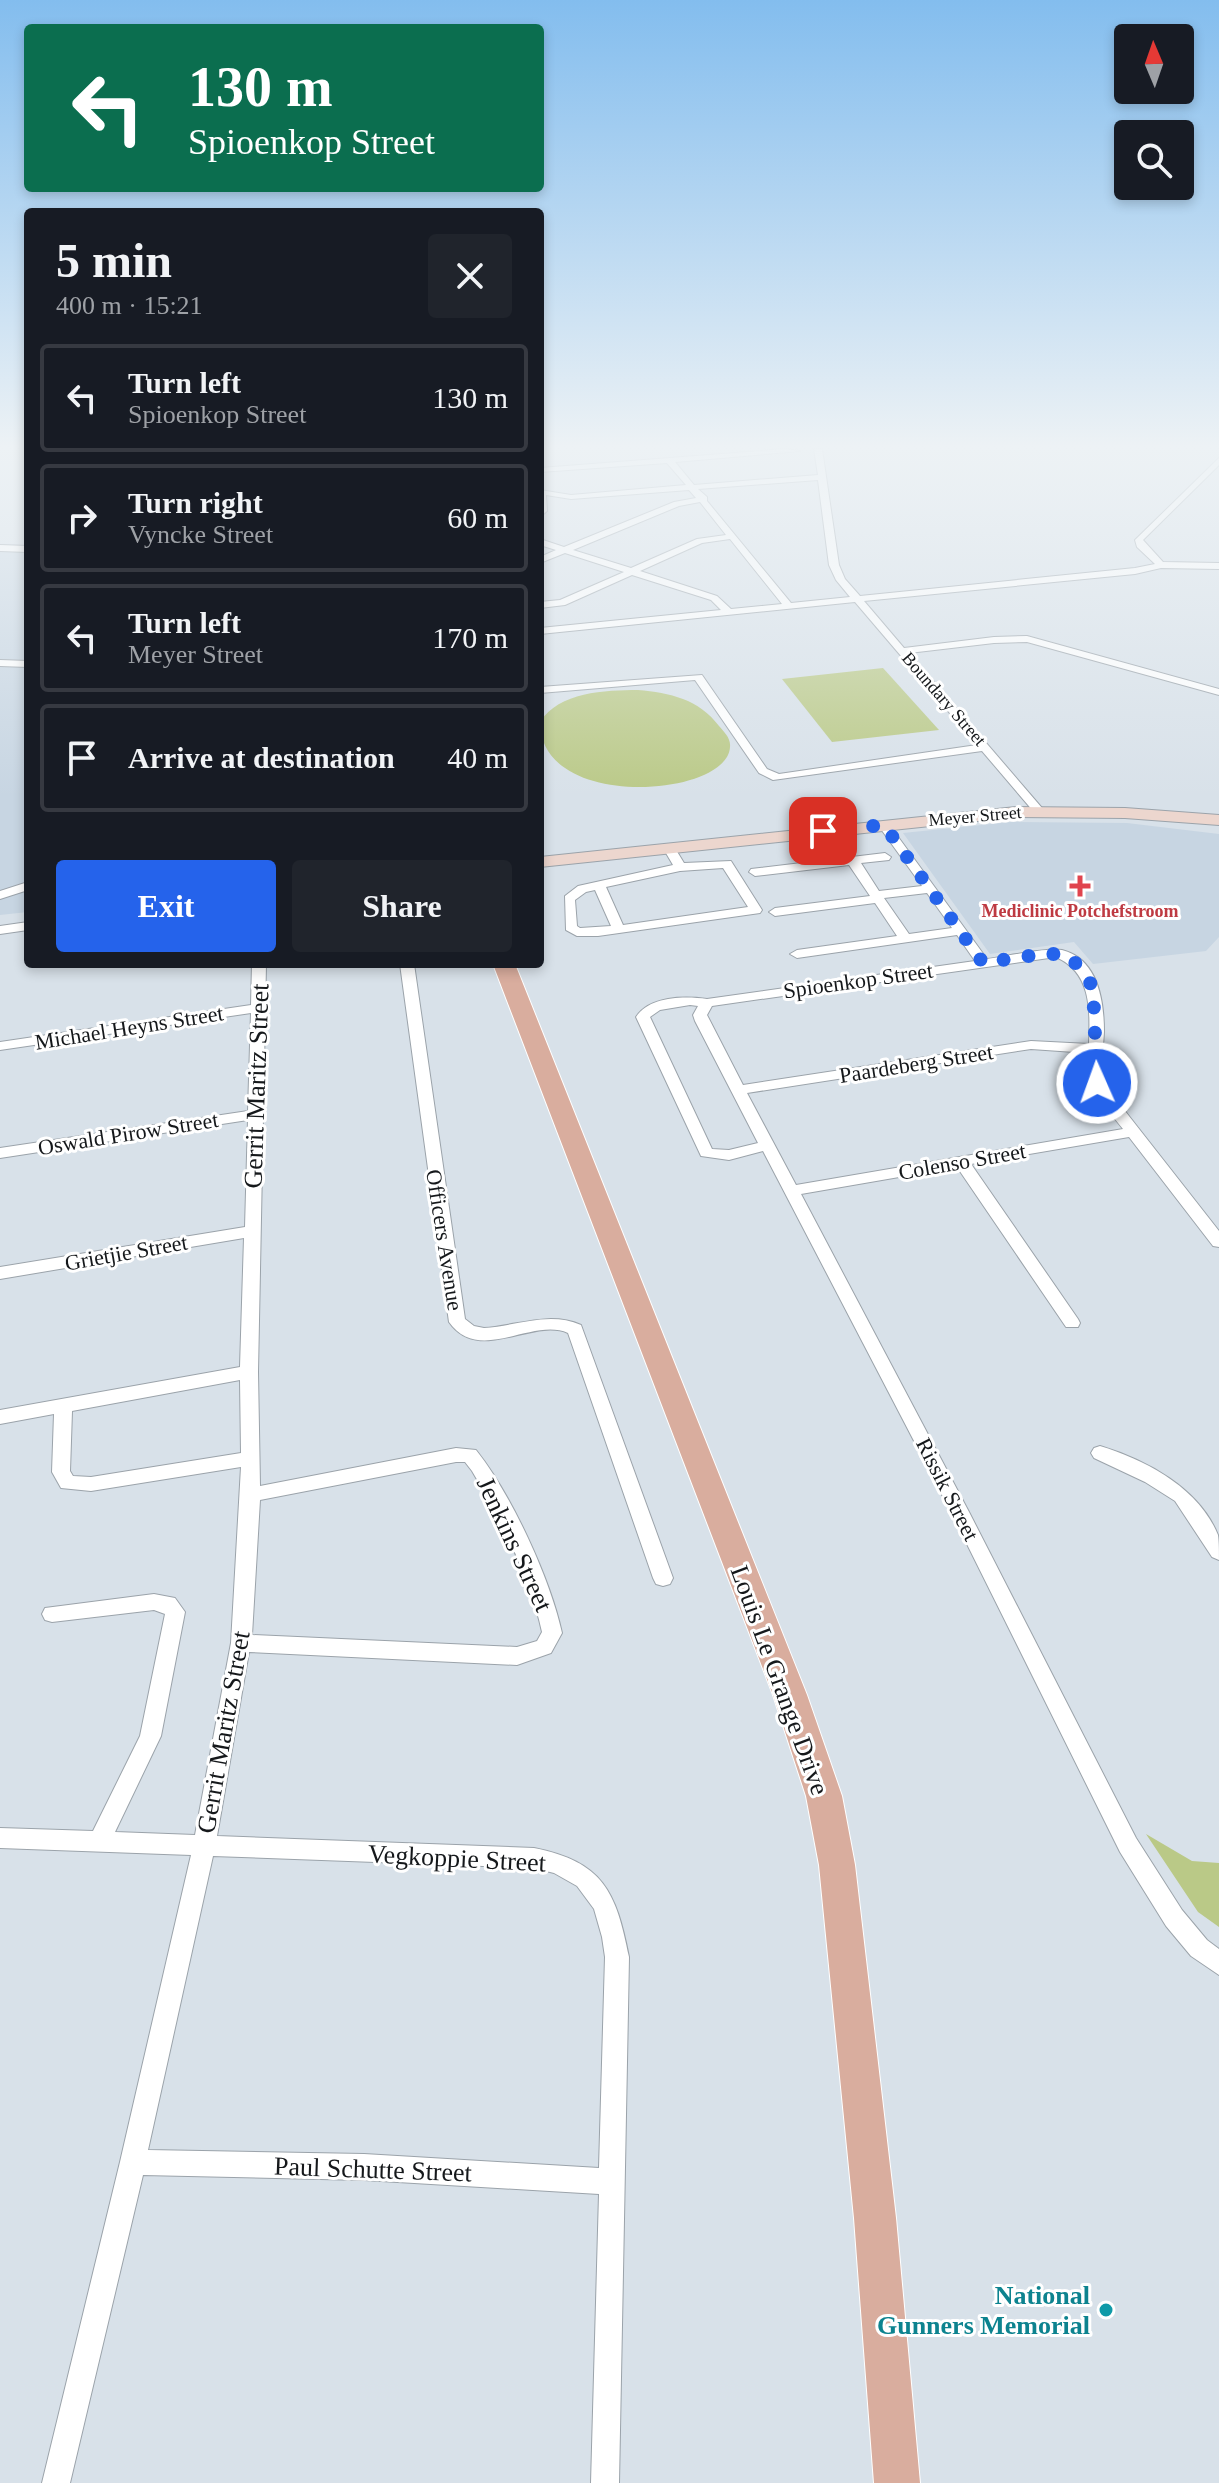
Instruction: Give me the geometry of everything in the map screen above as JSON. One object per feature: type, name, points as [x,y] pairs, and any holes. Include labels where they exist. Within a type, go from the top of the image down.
[{"type":"main road","name":"Louis Le Grange Drive","points":[[506,968],[790,1695],[824,1796],[837,1865],[858,2062],[897,2483]]},
{"type":"street","points":[[613,565],[714,598],[729,612]]},
{"type":"street","points":[[544,605],[562,603],[647,565]]},
{"type":"street","points":[[757,565],[789,606]]},
{"type":"street","name":"Boundary Street","points":[[835,565],[836,572],[855,599],[1038,810]]},
{"type":"street","points":[[544,631],[1135,571],[1161,565],[1219,566]]},
{"type":"street","points":[[902,651],[1027,639],[1219,692]]},
{"type":"street","points":[[0,663],[24,664]]},
{"type":"street","points":[[544,690],[698,677],[763,771],[777,778],[986,747]]},
{"type":"street","name":"Meyer Street","points":[[544,862],[1038,810],[1219,820]]},
{"type":"street","points":[[884,825],[983,963]]},
{"type":"street","points":[[669,848],[680,867]]},
{"type":"street","points":[[755,872],[885,857]]},
{"type":"street","points":[[853,861],[905,938]]},
{"type":"street","points":[[727,864],[756,910],[584,933],[571,927],[569,899],[582,889],[680,867],[727,864]]},
{"type":"street","points":[[599,885],[619,929]]},
{"type":"street","points":[[0,895],[24,887]]},
{"type":"street","points":[[775,912],[930,889]]},
{"type":"street","points":[[0,930],[24,927]]},
{"type":"street","points":[[797,954],[960,931]]},
{"type":"street","name":"Spioenkop Street","points":[[767,1145],[729,1155],[706,1153],[643,1017],[647,1011],[657,1006],[690,1001],[707,1003],[1058,953],[1071,957],[1093,987],[1095,1049]]},
{"type":"street","name":"Gerrit Maritz Street","points":[[56,2483],[204,1846],[241,1643],[251,1495],[249,1372],[259,968]]},
{"type":"street","name":"Officers Avenue","points":[[408,968],[457,1322],[468,1331],[483,1335],[556,1324],[570,1325],[575,1329],[663,1578]]},
{"type":"street","name":"Rissik Street","points":[[707,1003],[700,1015],[737,1090],[793,1190],[1128,1845],[1174,1918],[1199,1948],[1219,1964]]},
{"type":"street","name":"Michael Heyns Street","points":[[0,1046],[257,1008]]},
{"type":"street","name":"Paardeberg Street","points":[[737,1090],[1031,1045],[1095,1049]]},
{"type":"street","points":[[1095,1049],[1097,1083],[1131,1132],[1219,1242]]},
{"type":"street","name":"Oswald Pirow Street","points":[[0,1153],[256,1114]]},
{"type":"street","name":"Colenso Street","points":[[793,1190],[1131,1132]]},
{"type":"street","points":[[961,1161],[1072,1323]]},
{"type":"street","name":"Grietjie Street","points":[[0,1273],[252,1231]]},
{"type":"street","points":[[0,1417],[249,1372]]},
{"type":"street","points":[[63,1406],[61,1472],[68,1483],[91,1484],[251,1458]]},
{"type":"street","points":[[1100,1453],[1152,1477],[1182,1496],[1219,1552]]},
{"type":"street","name":"Jenkins Street","points":[[241,1643],[517,1656],[544,1647],[552,1633],[548,1609],[534,1576],[470,1455],[456,1455],[251,1495]]},
{"type":"street","points":[[52,1614],[154,1602],[168,1604],[175,1612],[150,1736],[99,1842]]},
{"type":"street","name":"Vegkoppie Street","points":[[0,1838],[534,1858],[565,1865],[589,1882],[606,1908],[617,1957],[605,2483]]},
{"type":"street","name":"Paul Schutte Street","points":[[133,2162],[364,2167],[612,2182]]},
{"type":"shaded area","points":[[0,565],[24,565],[24,912],[0,915]]},
{"type":"shaded area","name":"Mediclinic Potchefstroom","points":[[1011,822],[1127,823],[1219,834],[1219,937],[1206,951],[1093,964],[1074,942],[990,954],[903,833]]},
{"type":"green space","points":[[883,668],[939,730],[832,742],[782,679]]},
{"type":"green space","points":[[611,691],[661,693],[683,699],[702,709],[729,741],[730,747],[721,764],[699,777],[669,785],[634,787],[600,783],[569,771],[548,751],[544,717],[559,704],[571,699]]},
{"type":"green space","points":[[1146,1834],[1192,1861],[1219,1863],[1219,1927],[1198,1912]]},
{"type":"place","name":"Mediclinic Potchefstroom","points":[[1080,886]]},
{"type":"place","name":"National Gunners Memorial","points":[[1106,2310]]},
{"type":"route","points":[[823,831],[884,825],[983,963],[1048,953],[1071,957],[1093,987],[1097,1083]]}]
